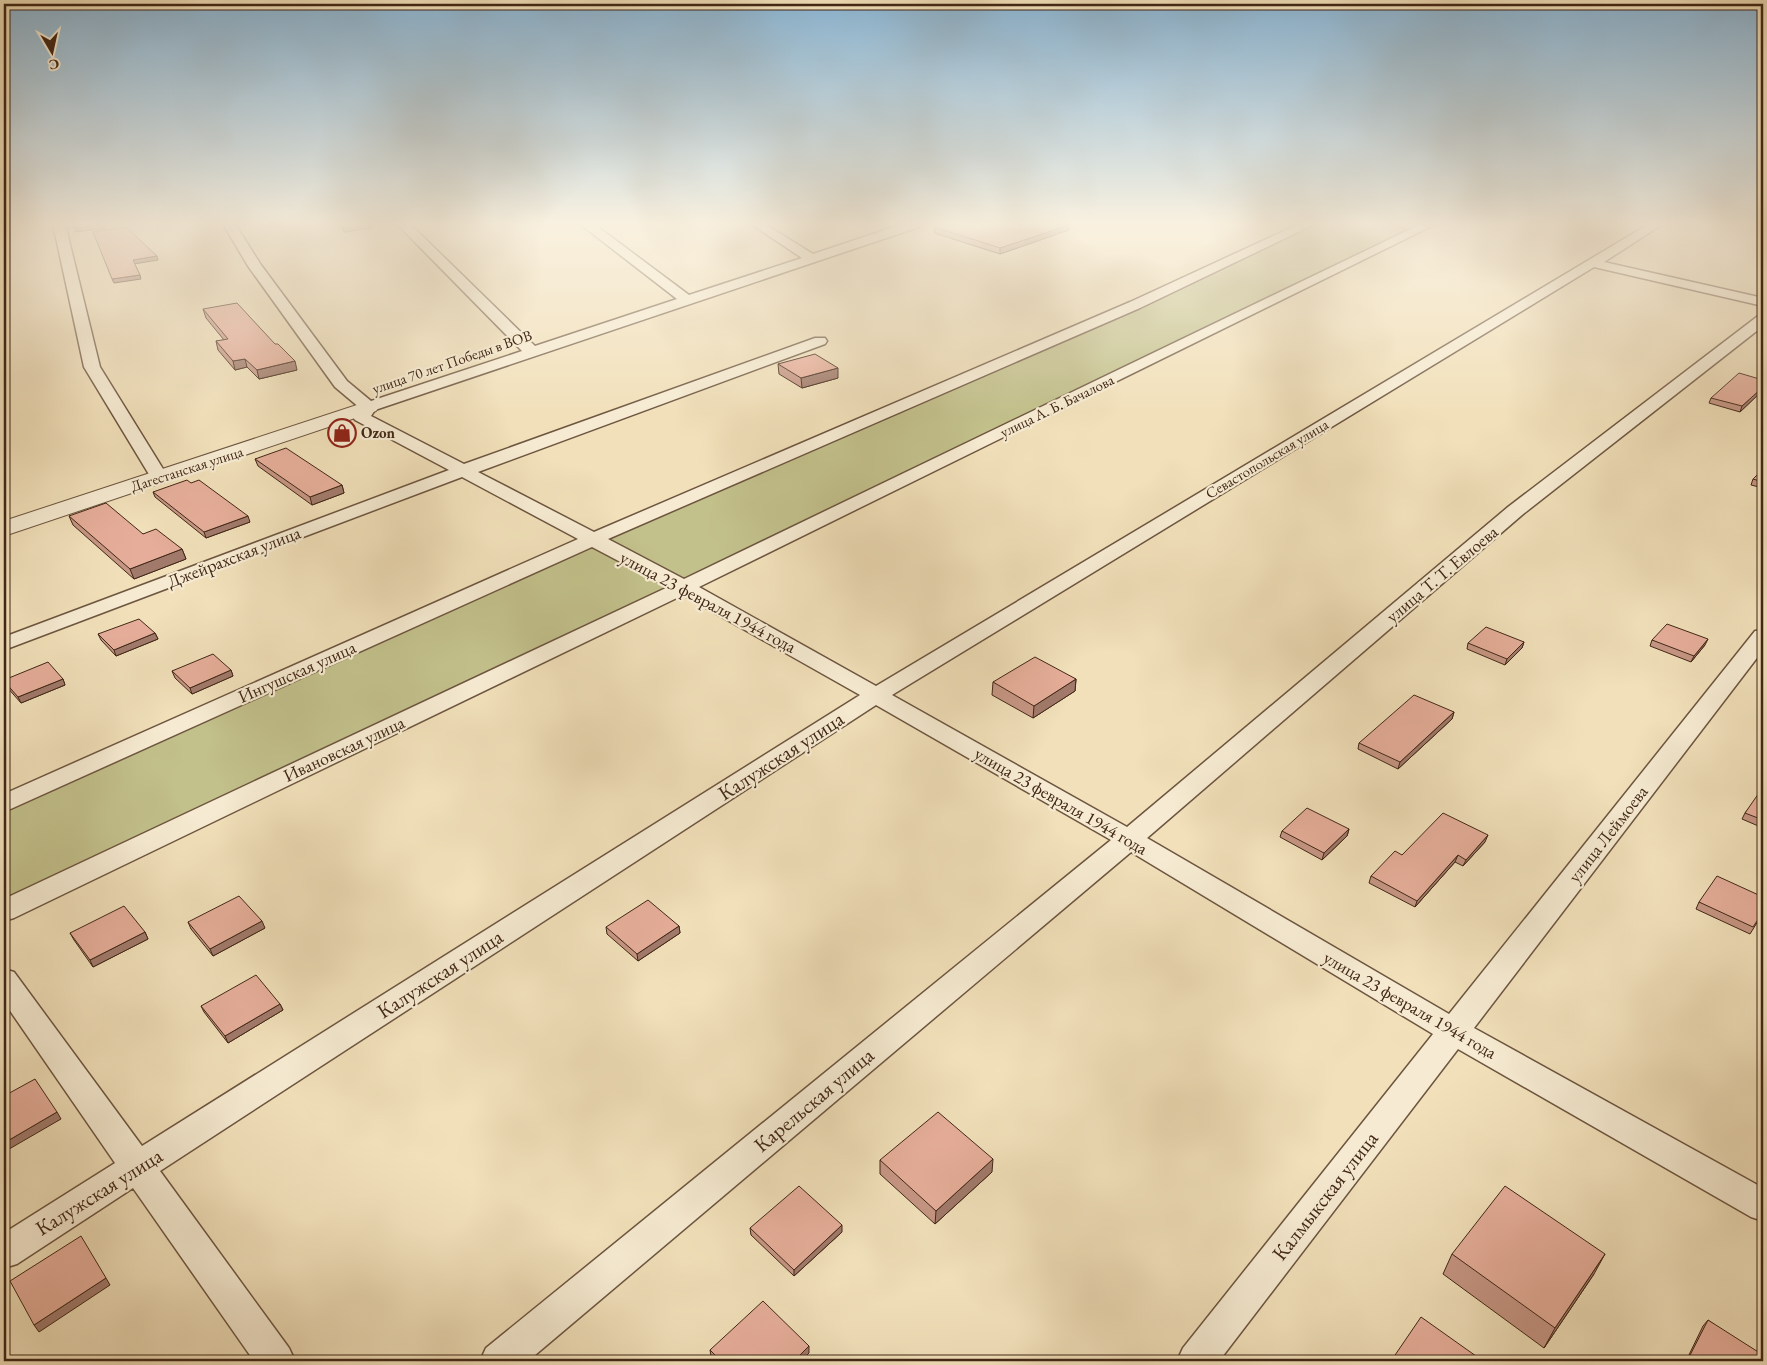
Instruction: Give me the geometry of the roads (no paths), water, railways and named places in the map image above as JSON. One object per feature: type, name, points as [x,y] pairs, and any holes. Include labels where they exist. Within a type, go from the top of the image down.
[{"type":"street","points":[[74,288],[92,367],[160,477]]},
{"type":"street","points":[[271,288],[341,384],[369,407]]},
{"type":"street","points":[[467,288],[532,352]]},
{"type":"street","points":[[671,288],[687,300]]},
{"type":"street","name":"улица 70 лет Победы в ВОВ","points":[[369,407],[723,288]]},
{"type":"street","name":"Ингушская улица","points":[[4,804],[591,540],[1172,288]]},
{"type":"street","name":"улица А. Б. Бачалова","points":[[684,588],[1299,288]]},
{"type":"street","name":"Севастопольская улица","points":[[876,695],[1552,288]]},
{"type":"street","points":[[1701,288],[1763,302]]},
{"type":"street","name":"улица Т. Т. Евлоева","points":[[1129,839],[1515,511],[1763,319]]},
{"type":"street","name":"Джейрахская улица","points":[[4,644],[463,470],[820,342]]},
{"type":"street","name":"Дагестанская улица","points":[[4,529],[369,407]]},
{"type":"street","name":"улица 23 февраля 1944 года","points":[[369,407],[361,417],[684,588],[876,695],[1129,839],[1454,1032],[1763,1206]]},
{"type":"street","name":"Ивановская улица","points":[[4,911],[684,588]]},
{"type":"street","name":"улица Леймоева","points":[[1454,1032],[1763,636]]},
{"type":"street","name":"Калужская улица","points":[[4,1252],[876,695]]},
{"type":"street","name":"Карельская улица","points":[[499,1361],[1129,839]]},
{"type":"street","points":[[4,980],[276,1361]]},
{"type":"street","name":"Калмыкская улица","points":[[1196,1361],[1454,1032]]},
{"type":"place","name":"Ozon","points":[[342,433]]}]
